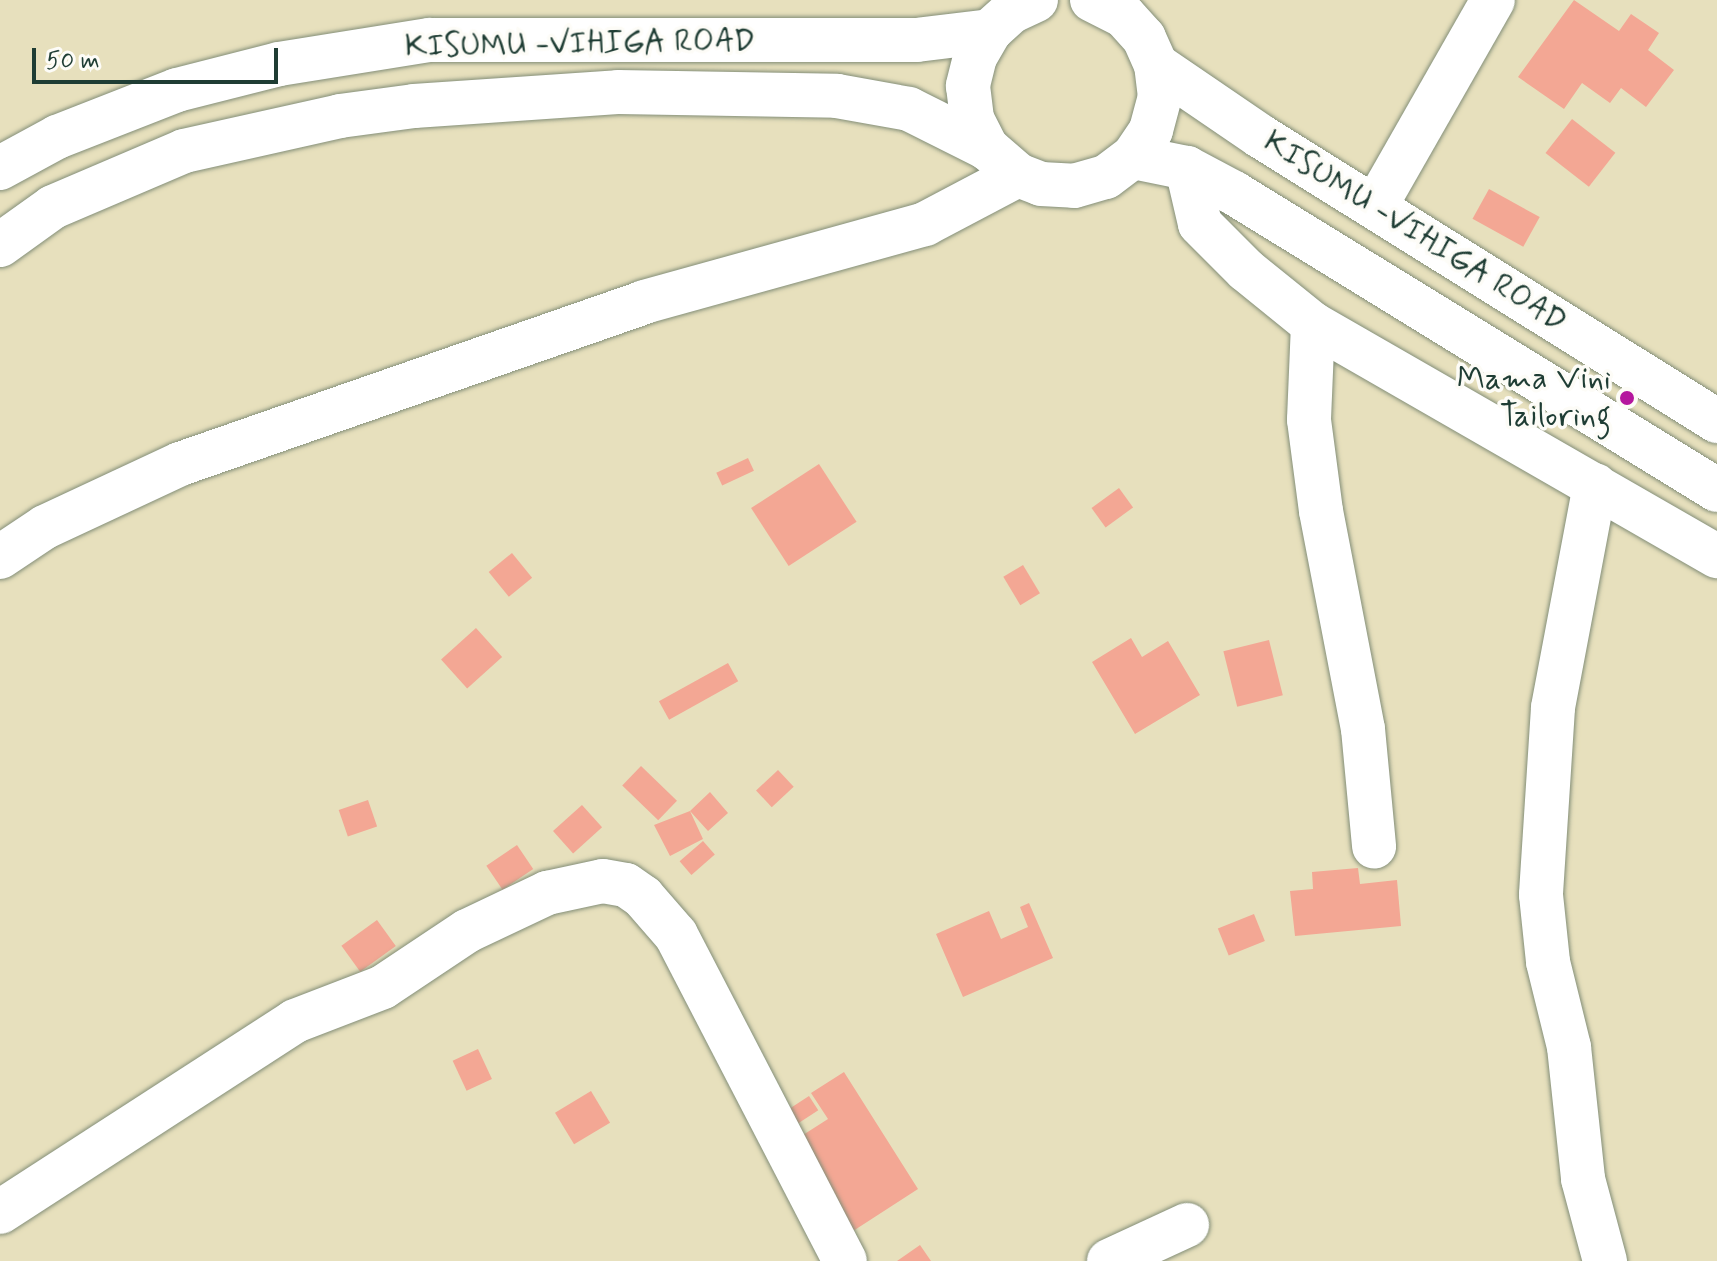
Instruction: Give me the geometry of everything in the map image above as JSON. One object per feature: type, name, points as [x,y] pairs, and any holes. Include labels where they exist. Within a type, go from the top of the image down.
[{"type":"main road","points":[[0,557],[45,527],[180,464],[644,302],[925,224],[1002,162],[972,119],[968,86],[975,57],[990,31],[1012,11],[1036,0]]},
{"type":"main road","points":[[1092,0],[1124,16],[1144,38],[1156,65],[1160,97],[1151,130],[1133,157]]},
{"type":"main road","points":[[1375,207],[1493,0]]},
{"type":"main road","name":"KISUMU -VIHIGA ROAD","points":[[0,168],[57,137],[177,90],[279,64],[429,40],[917,40],[990,31]]},
{"type":"main road","name":"KISUMU -VIHIGA ROAD","points":[[1156,65],[1375,207],[1717,421]]},
{"type":"main road","name":"KISUMU -VIHIGA ROAD","points":[[0,245],[53,207],[184,151],[340,116],[414,106],[618,92],[837,96],[909,109],[1041,184],[1074,186],[1106,177],[1133,157],[1187,168],[1717,490]]},
{"type":"main road","points":[[1187,168],[1200,224],[1313,324],[1717,556]]},
{"type":"main road","points":[[1313,324],[1309,420],[1321,511],[1363,729],[1374,846]]},
{"type":"main road","points":[[1595,485],[1553,708],[1541,895],[1548,962],[1569,1047],[1583,1179],[1605,1261]]},
{"type":"main road","points":[[0,1212],[295,1021],[383,987],[467,931],[547,893],[603,881],[626,885],[643,897],[676,935],[845,1261]]},
{"type":"main road","points":[[1109,1261],[1187,1225]]},
{"type":"building","points":[[1574,0],[1619,31],[1631,14],[1659,33],[1648,50],[1674,70],[1646,107],[1621,88],[1610,103],[1582,83],[1564,109],[1518,77]]},
{"type":"building","points":[[1572,119],[1615,153],[1589,187],[1546,153]]},
{"type":"building","points":[[1489,189],[1540,217],[1523,247],[1473,219]]},
{"type":"building","points":[[748,458],[754,471],[722,485],[716,473]]},
{"type":"building","points":[[819,464],[857,522],[789,566],[751,508]]},
{"type":"building","points":[[1119,488],[1133,507],[1106,527],[1091,508]]},
{"type":"building","points":[[512,553],[532,578],[509,597],[489,572]]},
{"type":"building","points":[[1023,565],[1040,593],[1020,605],[1003,577]]},
{"type":"building","points":[[476,628],[502,657],[467,688],[441,659]]},
{"type":"building","points":[[1131,638],[1142,657],[1168,641],[1200,695],[1135,734],[1092,662]]},
{"type":"building","points":[[1269,640],[1283,695],[1237,707],[1223,651]]},
{"type":"building","points":[[728,663],[738,681],[669,720],[659,701]]},
{"type":"building","points":[[641,766],[677,801],[658,820],[622,785]]},
{"type":"building","points":[[778,770],[794,787],[772,807],[756,790]]},
{"type":"building","points":[[710,792],[728,813],[708,831],[690,811]]},
{"type":"building","points":[[368,800],[377,826],[348,837],[339,810]]},
{"type":"building","points":[[582,805],[602,827],[573,853],[553,831]]},
{"type":"building","points":[[690,811],[703,839],[670,856],[654,825]]},
{"type":"building","points":[[703,841],[715,855],[691,875],[680,861]]},
{"type":"building","points":[[517,845],[533,869],[503,890],[486,866]]},
{"type":"building","points":[[1358,868],[1360,884],[1397,880],[1401,926],[1295,936],[1290,891],[1313,889],[1312,872]]},
{"type":"building","points":[[1029,903],[1053,958],[963,997],[936,934],[989,911],[1001,939],[1028,927],[1020,907]]},
{"type":"building","points":[[1254,914],[1265,941],[1229,955],[1218,929]]},
{"type":"building","points":[[377,920],[396,946],[360,972],[341,946]]},
{"type":"building","points":[[478,1049],[492,1079],[467,1091],[453,1061]]},
{"type":"building","points":[[844,1072],[918,1189],[850,1233],[792,1142],[828,1119],[811,1093]]},
{"type":"building","points":[[591,1091],[610,1123],[574,1144],[555,1113]]},
{"type":"building","points":[[809,1096],[818,1110],[791,1128],[782,1113]]},
{"type":"building","points":[[920,1245],[931,1261],[897,1261]]},
{"type":"place","name":"Mama Vini Tailoring","points":[[1627,398]]}]
